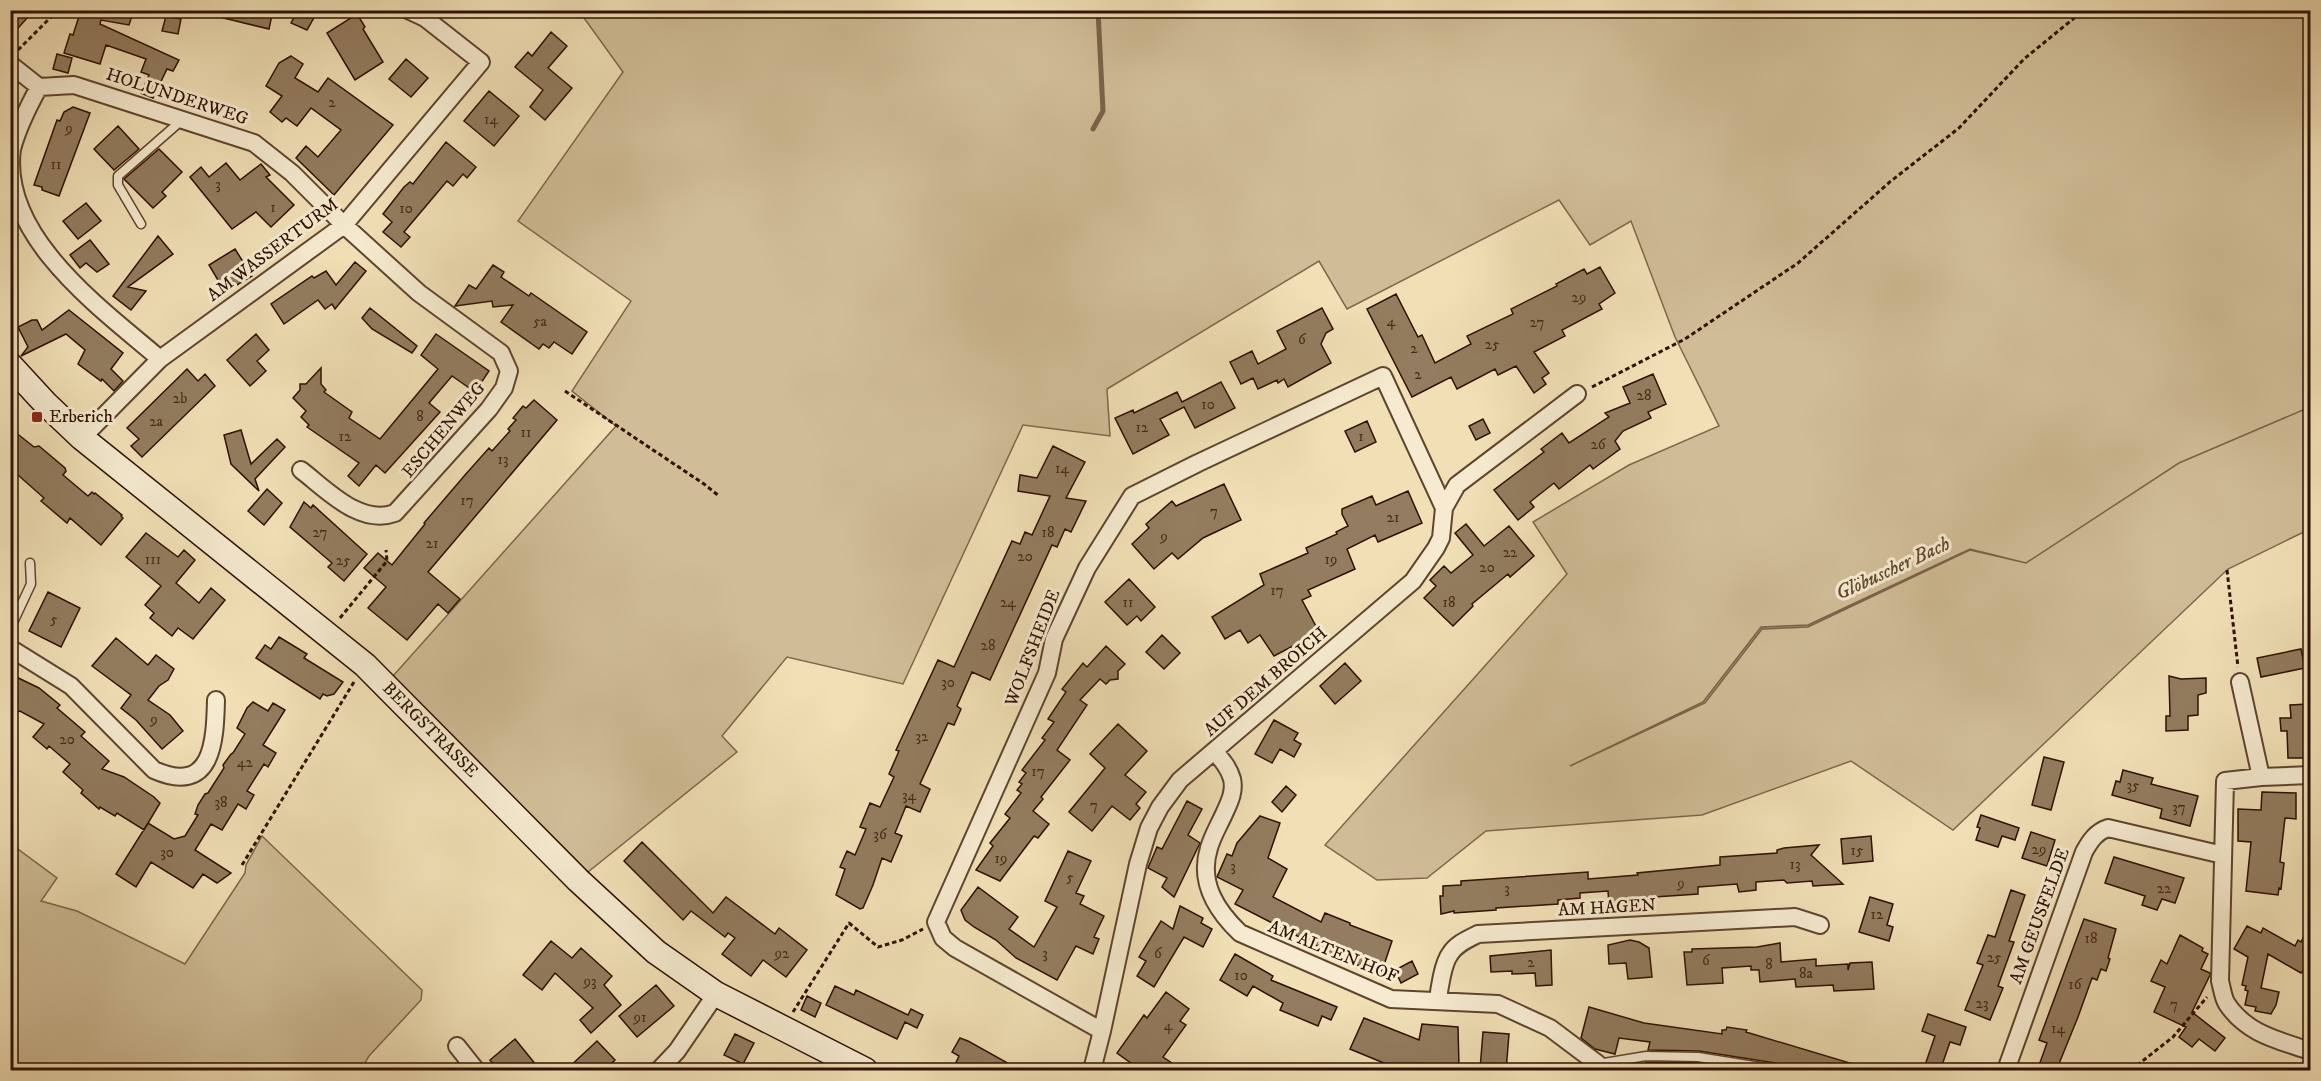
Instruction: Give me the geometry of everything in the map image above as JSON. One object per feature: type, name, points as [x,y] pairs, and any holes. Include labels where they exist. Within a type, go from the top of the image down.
[{"type":"street","name":"AM WASSERTURM","points":[[82,438],[160,359],[344,225],[481,62],[425,18],[408,10]]},
{"type":"street","points":[[10,64],[39,87],[20,122],[12,152],[11,180],[16,204],[39,249],[58,272],[160,359]]},
{"type":"street","name":"HOLUNDERWEG","points":[[39,87],[74,84],[254,143],[292,173],[344,225]]},
{"type":"street","name":"ESCHENWEG","points":[[301,470],[356,511],[385,517],[395,513],[489,409],[504,388],[509,371],[501,353],[419,293],[344,225]]},
{"type":"street","name":"BERGSTRASSE","points":[[10,365],[82,438],[365,665],[619,920],[656,952],[716,994],[866,1071]]},
{"type":"street","name":"WOLFSHEIDE","points":[[936,922],[1047,673],[1054,639],[1087,567],[1132,496],[1383,376],[1444,508]]},
{"type":"street","name":"AUF DEM BROICH","points":[[1092,1071],[1138,864],[1149,828],[1160,807],[1180,780],[1413,581],[1429,560],[1441,538],[1444,508],[1457,485],[1577,394]]},
{"type":"street","points":[[10,648],[70,686],[154,770],[166,775],[181,778],[193,773],[207,759],[215,737],[216,700]]},
{"type":"street","points":[[2240,682],[2261,777]]},
{"type":"street","name":"AM ALTEN HOF","points":[[1215,752],[1226,766],[1232,780],[1232,795],[1208,849],[1206,874],[1210,896],[1223,917],[1240,933],[1391,999],[1498,1004],[1550,1028],[1599,1068]]},
{"type":"street","points":[[2310,775],[2225,781],[2220,981],[2226,1003],[2252,1030],[2273,1040],[2310,1051]]},
{"type":"street","name":"AM GEUSFELDE","points":[[2006,1071],[2084,852],[2100,830],[2108,828],[2223,855]]},
{"type":"street","name":"AM HAGEN","points":[[1438,1001],[1438,991],[1449,955],[1462,942],[1478,934],[1795,917],[1820,925]]},
{"type":"street","points":[[936,922],[943,938],[955,948],[1102,1031]]},
{"type":"street","points":[[660,1071],[677,1052],[716,994]]},
{"type":"street","points":[[457,1046],[476,1071]]},
{"type":"lane","points":[[141,224],[118,185],[118,176],[182,120]]},
{"type":"lane","points":[[10,629],[32,584],[30,563]]},
{"type":"lane","name":"AM ALTEN HOF","points":[[1599,1068],[1646,1056],[1698,1056],[1780,1071]]},
{"type":"path","points":[[10,57],[58,10]]},
{"type":"path","points":[[1577,394],[1685,339],[1798,263],[1891,181],[1959,128],[2024,59],[2084,10]]},
{"type":"path","points":[[565,391],[719,496]]},
{"type":"path","points":[[327,633],[387,561],[386,550]]},
{"type":"path","points":[[2227,570],[2240,682]]},
{"type":"path","points":[[242,865],[365,665]]},
{"type":"path","points":[[782,1029],[849,923],[878,947],[902,940],[936,922]]},
{"type":"path","points":[[2131,1071],[2173,1037],[2220,981]]},
{"type":"shaded area","points":[[579,11],[2310,11],[2310,529],[2228,569],[1953,830],[1851,761],[1702,815],[1486,831],[1427,878],[1377,880],[1325,845],[1567,574],[1533,522],[1629,465],[1719,426],[1675,337],[1631,221],[1590,245],[1559,200],[1347,309],[1319,261],[1107,389],[1110,436],[1023,425],[903,684],[787,657],[722,736],[737,752],[588,872],[393,676],[616,426],[572,391],[631,301],[518,221],[623,72]]},
{"type":"shaded area","name":"Glöbuscher Bach","points":[[1970,549],[2026,563],[1970,550],[1808,627],[1762,629],[1705,703],[1570,766],[1703,702],[1761,627],[1808,625]]},
{"type":"shaded area","points":[[262,836],[422,990],[421,1000],[369,1056],[361,1070],[11,1070],[11,844],[57,878],[41,901],[77,911],[185,964],[245,873],[246,865]]},
{"type":"building","points":[[10,10],[21,10],[28,17],[10,37]]},
{"type":"building","points":[[81,10],[134,10],[129,25],[101,20],[100,24],[179,60],[173,71],[167,69],[153,98],[141,93],[149,75],[141,72],[146,59],[106,45],[100,64],[64,53]]},
{"type":"building","points":[[216,10],[273,10],[269,29],[215,16]]},
{"type":"building","points":[[298,10],[308,10],[316,14],[307,30],[291,23]]},
{"type":"building","points":[[357,14],[365,27],[363,29],[383,62],[355,80],[327,33]]},
{"type":"building","points":[[166,16],[181,19],[178,34],[162,31]]},
{"type":"building","points":[[551,32],[567,46],[548,68],[572,88],[545,120],[530,107],[543,90],[515,67],[528,52],[532,56]]},
{"type":"building","points":[[57,54],[72,58],[68,73],[53,69]]},
{"type":"building","points":[[291,56],[303,64],[295,78],[318,92],[328,78],[393,125],[334,195],[296,158],[306,146],[318,157],[341,130],[311,108],[297,126],[286,118],[282,122],[270,112],[282,96],[266,86],[279,63]]},
{"type":"building","points":[[406,59],[428,78],[411,97],[389,79]]},
{"type":"building","points":[[489,91],[519,116],[494,146],[464,121]]},
{"type":"building","points":[[73,107],[90,113],[59,196],[34,185],[57,120],[60,121],[64,112]]},
{"type":"building","points":[[118,126],[139,149],[114,170],[94,149]]},
{"type":"building","points":[[446,142],[476,167],[467,178],[463,174],[453,186],[447,181],[404,232],[410,237],[401,247],[383,232],[392,222],[383,214],[404,187],[410,182],[413,184]]},
{"type":"building","points":[[159,149],[182,172],[162,192],[166,196],[153,208],[124,179]]},
{"type":"building","points":[[226,163],[240,180],[261,164],[270,175],[266,177],[294,205],[271,227],[256,212],[232,229],[190,177],[201,167],[209,177]]},
{"type":"building","points":[[86,203],[101,221],[78,239],[63,221]]},
{"type":"building","points":[[158,236],[173,254],[128,287],[146,291],[131,310],[113,296]]},
{"type":"building","points":[[90,240],[109,264],[97,272],[86,263],[80,268],[70,255]]},
{"type":"building","points":[[235,249],[252,276],[225,292],[209,265]]},
{"type":"building","points":[[355,262],[366,271],[335,309],[332,304],[325,309],[318,300],[284,324],[271,304],[312,276],[314,278],[326,271],[336,285]]},
{"type":"building","points":[[493,265],[504,272],[501,277],[529,296],[531,293],[587,332],[572,354],[554,342],[549,348],[543,344],[539,349],[501,322],[513,305],[493,307],[492,301],[455,306],[469,285],[476,289]]},
{"type":"building","points":[[1600,267],[1615,293],[1599,304],[1602,309],[1562,330],[1565,336],[1534,352],[1549,373],[1542,378],[1546,384],[1534,393],[1516,366],[1498,375],[1495,369],[1457,389],[1451,377],[1412,397],[1367,309],[1396,294],[1418,337],[1422,335],[1435,363],[1471,344],[1467,336],[1513,314],[1511,309],[1557,286],[1556,284],[1584,269],[1587,274]]},
{"type":"building","points":[[370,308],[417,346],[412,353],[372,329],[362,318]]},
{"type":"building","points":[[1322,308],[1333,329],[1326,333],[1321,344],[1331,363],[1288,387],[1284,379],[1258,389],[1253,378],[1241,384],[1230,362],[1252,351],[1258,364],[1286,349],[1277,331]]},
{"type":"building","points":[[69,310],[123,353],[111,369],[123,381],[114,391],[102,379],[101,381],[78,364],[85,350],[66,334],[21,356],[28,347],[18,327],[37,320],[42,330]]},
{"type":"building","points":[[256,334],[269,350],[257,361],[266,371],[250,386],[227,360]]},
{"type":"building","points":[[436,334],[489,371],[475,392],[452,376],[429,403],[440,412],[385,473],[376,465],[359,486],[348,476],[359,463],[307,427],[309,425],[301,417],[306,411],[293,398],[300,390],[300,384],[306,384],[321,368],[321,384],[326,390],[324,392],[352,412],[349,418],[380,439],[438,369],[421,355]]},
{"type":"building","points":[[187,369],[198,381],[205,374],[215,386],[142,457],[131,446],[139,439],[127,428]]},
{"type":"building","points":[[1653,374],[1666,404],[1648,412],[1651,418],[1623,431],[1615,441],[1620,449],[1593,469],[1590,465],[1559,489],[1554,483],[1530,502],[1534,507],[1518,520],[1494,490],[1544,452],[1541,449],[1562,433],[1569,443],[1609,417],[1605,413],[1630,403],[1623,387]]},
{"type":"building","points":[[1221,382],[1235,408],[1195,428],[1184,407],[1160,419],[1169,435],[1133,454],[1115,418],[1133,410],[1134,413],[1177,392],[1182,402]]},
{"type":"building","points":[[534,400],[557,420],[428,572],[460,599],[448,613],[438,604],[407,640],[368,608],[386,587],[364,568],[378,553],[392,565],[465,475],[489,448],[492,451],[510,431],[508,429],[516,420],[513,418],[523,406],[526,408]]},
{"type":"building","points":[[1483,419],[1490,433],[1476,440],[1469,426]]},
{"type":"building","points":[[1367,421],[1376,442],[1355,452],[1345,431]]},
{"type":"building","points":[[10,428],[34,447],[39,446],[65,468],[63,475],[88,496],[92,492],[95,493],[122,515],[123,518],[101,545],[70,518],[67,523],[41,501],[44,498],[10,468]]},
{"type":"building","points":[[241,430],[251,464],[277,439],[285,447],[255,479],[259,491],[231,464],[224,435]]},
{"type":"building","points":[[1053,446],[1085,462],[1066,498],[1086,501],[1071,532],[1065,529],[1057,547],[1052,545],[990,680],[972,672],[957,706],[961,709],[954,725],[948,723],[920,784],[930,789],[920,812],[906,806],[895,833],[902,836],[891,862],[882,858],[873,885],[863,908],[860,909],[836,895],[845,869],[840,867],[847,851],[855,855],[866,829],[860,827],[870,803],[880,807],[894,777],[889,774],[899,751],[896,750],[938,660],[954,667],[1012,541],[1020,544],[1025,532],[1032,535],[1050,496],[1018,491],[1020,475],[1037,478]]},
{"type":"building","points":[[1224,484],[1241,520],[1203,538],[1178,559],[1172,553],[1154,569],[1132,544],[1149,528],[1146,524],[1172,501],[1176,506]]},
{"type":"building","points":[[267,489],[282,503],[264,525],[248,511]]},
{"type":"building","points":[[1408,491],[1422,523],[1378,542],[1375,535],[1347,549],[1355,569],[1308,590],[1311,596],[1302,600],[1318,630],[1310,633],[1312,636],[1274,656],[1260,635],[1248,643],[1240,630],[1225,639],[1212,617],[1264,585],[1260,574],[1308,553],[1306,548],[1337,534],[1336,532],[1348,526],[1342,509],[1372,496],[1376,505]]},
{"type":"building","points":[[304,502],[311,508],[313,505],[367,554],[344,581],[328,567],[332,563],[290,527]]},
{"type":"building","points":[[1466,524],[1484,546],[1509,526],[1534,556],[1510,577],[1508,574],[1472,604],[1473,606],[1453,626],[1424,598],[1436,586],[1430,580],[1444,566],[1451,573],[1473,555],[1455,533]]},
{"type":"building","points":[[146,533],[178,557],[184,550],[195,560],[176,583],[199,603],[211,588],[225,600],[193,639],[178,628],[172,636],[150,618],[154,613],[145,605],[161,586],[126,557]]},
{"type":"building","points":[[1129,579],[1155,607],[1141,621],[1137,616],[1127,625],[1105,602]]},
{"type":"building","points":[[48,592],[80,608],[61,647],[29,631]]},
{"type":"building","points":[[1162,635],[1180,653],[1164,669],[1146,652]]},
{"type":"building","points":[[279,637],[307,654],[304,658],[343,682],[334,694],[327,696],[323,694],[320,699],[256,658],[265,645],[271,649]]},
{"type":"building","points":[[116,638],[148,665],[156,655],[174,669],[168,680],[159,686],[148,700],[170,715],[183,731],[162,749],[136,720],[121,708],[131,695],[92,666]]},
{"type":"building","points":[[1106,646],[1125,664],[1118,671],[1118,679],[1110,680],[1106,684],[1100,679],[1080,700],[1087,705],[1057,750],[1070,760],[1033,811],[1049,824],[1038,838],[1034,836],[1000,881],[976,870],[993,846],[990,843],[1010,818],[1005,814],[1021,793],[1017,790],[1022,784],[1019,782],[1026,773],[1022,770],[1045,740],[1042,738],[1054,722],[1048,719],[1066,692],[1062,689],[1083,663],[1087,667]]},
{"type":"building","points":[[2301,649],[2305,668],[2261,677],[2257,658]]},
{"type":"building","points":[[1345,663],[1361,681],[1335,704],[1320,686]]},
{"type":"building","points":[[10,674],[39,688],[60,705],[57,708],[85,732],[81,736],[109,761],[102,769],[124,777],[160,803],[144,830],[117,813],[115,816],[100,807],[99,809],[81,793],[83,790],[63,772],[70,764],[49,746],[47,749],[33,737],[44,724],[20,711],[10,715]]},
{"type":"building","points":[[2169,676],[2181,679],[2206,678],[2206,693],[2198,695],[2198,715],[2188,716],[2188,730],[2166,731],[2166,716],[2170,716]]},
{"type":"building","points":[[253,702],[268,711],[273,703],[285,710],[263,745],[276,753],[268,767],[264,764],[247,791],[254,795],[246,809],[238,804],[222,830],[211,824],[195,850],[231,873],[217,883],[203,874],[193,888],[151,862],[136,887],[116,874],[148,823],[174,839],[185,836],[198,815],[195,814],[198,805],[245,734],[237,728],[247,708]]},
{"type":"building","points":[[2308,704],[2310,751],[2307,751],[2307,758],[2288,758],[2287,731],[2281,731],[2280,718],[2291,718],[2290,705]]},
{"type":"building","points":[[1274,720],[1298,733],[1294,740],[1301,744],[1294,757],[1280,749],[1272,763],[1255,754]]},
{"type":"building","points":[[1118,724],[1147,751],[1125,775],[1146,792],[1136,804],[1140,808],[1130,820],[1112,806],[1092,831],[1069,812],[1105,768],[1090,754]]},
{"type":"building","points":[[2044,757],[2064,762],[2051,810],[2032,805]]},
{"type":"building","points":[[2123,770],[2153,778],[2151,784],[2198,796],[2190,826],[2160,818],[2162,809],[2112,795],[2116,781],[2120,782]]},
{"type":"building","points":[[1286,786],[1296,795],[1282,812],[1272,802]]},
{"type":"building","points":[[2262,792],[2296,793],[2296,819],[2285,818],[2280,862],[2284,863],[2281,889],[2279,888],[2278,895],[2246,891],[2251,842],[2238,841],[2238,809],[2261,810]]},
{"type":"building","points":[[1187,801],[1202,809],[1188,835],[1200,843],[1174,897],[1162,887],[1167,878],[1148,868],[1157,847],[1162,849]]},
{"type":"building","points":[[1981,815],[2019,828],[2015,840],[2002,836],[1998,847],[1976,840]]},
{"type":"building","points":[[1260,816],[1280,823],[1268,858],[1287,869],[1273,897],[1321,922],[1325,913],[1392,941],[1382,971],[1374,968],[1373,971],[1318,950],[1319,947],[1235,904],[1243,890],[1217,877],[1227,854],[1232,856],[1237,843]]},
{"type":"building","points":[[2031,832],[2055,840],[2047,866],[2022,858]]},
{"type":"building","points":[[1871,836],[1873,861],[1843,864],[1841,839]]},
{"type":"building","points":[[642,842],[713,913],[726,897],[775,934],[779,928],[807,950],[786,977],[763,960],[751,976],[722,954],[735,938],[728,933],[725,937],[691,911],[683,920],[624,861]]},
{"type":"building","points":[[1819,845],[1811,855],[1843,884],[1813,886],[1812,881],[1756,882],[1756,890],[1739,892],[1737,884],[1698,887],[1698,894],[1640,898],[1640,902],[1609,904],[1608,891],[1580,893],[1580,898],[1558,900],[1558,904],[1454,913],[1454,911],[1441,914],[1440,896],[1443,896],[1443,886],[1461,885],[1461,881],[1588,872],[1588,879],[1638,875],[1637,873],[1720,865],[1720,857],[1777,853],[1777,850],[1784,848]]},
{"type":"building","points":[[1068,851],[1091,861],[1076,893],[1084,896],[1080,904],[1104,916],[1094,937],[1099,939],[1093,954],[1076,946],[1057,980],[1016,958],[996,940],[965,920],[961,910],[978,887],[1018,917],[1009,929],[1034,947],[1057,907],[1045,901]]},
{"type":"building","points":[[2114,857],[2184,878],[2175,903],[2162,899],[2157,910],[2142,905],[2145,896],[2105,883]]},
{"type":"building","points":[[2011,890],[2025,895],[2009,941],[2014,942],[1998,986],[2003,988],[1990,1020],[1965,1010],[1983,965],[1977,963],[1988,935],[1995,937]]},
{"type":"building","points":[[1870,897],[1893,904],[1887,925],[1893,927],[1889,941],[1859,932]]},
{"type":"building","points":[[1180,906],[1203,918],[1201,923],[1212,929],[1203,947],[1184,937],[1154,987],[1137,976],[1146,961],[1139,957],[1161,921],[1173,929]]},
{"type":"building","points":[[2084,919],[2116,929],[2108,958],[2110,959],[2106,971],[2101,969],[2097,980],[2092,978],[2056,1071],[2037,1071],[2047,1043],[2039,1040]]},
{"type":"building","points":[[2310,924],[2310,975],[2303,971],[2301,973],[2268,954],[2261,988],[2279,992],[2276,1005],[2271,1014],[2255,1011],[2256,1007],[2245,1005],[2248,991],[2245,990],[2246,986],[2242,985],[2248,957],[2234,949],[2247,926],[2261,933],[2263,928],[2295,946],[2298,940],[2301,942]]},
{"type":"building","points":[[2180,935],[2203,948],[2202,951],[2208,954],[2201,969],[2210,975],[2192,1012],[2225,1038],[2215,1051],[2199,1039],[2192,1047],[2179,1037],[2186,1027],[2154,1012],[2165,987],[2151,981],[2161,960],[2167,964]]},
{"type":"building","points":[[1630,940],[1649,948],[1652,977],[1628,979],[1626,963],[1609,964],[1608,945]]},
{"type":"building","points":[[551,941],[572,958],[581,948],[612,976],[604,985],[621,1005],[591,1033],[580,1020],[593,1008],[555,973],[542,990],[523,975]]},
{"type":"building","points":[[1780,943],[1781,962],[1816,959],[1816,966],[1848,964],[1848,970],[1850,963],[1872,962],[1874,989],[1834,991],[1833,985],[1796,987],[1795,979],[1760,982],[1759,970],[1751,970],[1751,966],[1722,968],[1723,983],[1687,985],[1684,952],[1692,952],[1692,949],[1757,947]]},
{"type":"building","points":[[1551,950],[1552,985],[1536,986],[1535,973],[1491,972],[1490,956]]},
{"type":"building","points":[[1235,954],[1273,976],[1271,980],[1337,1007],[1331,1020],[1322,1016],[1318,1026],[1280,1010],[1283,1003],[1253,986],[1247,996],[1220,980]]},
{"type":"building","points":[[1412,961],[1418,974],[1401,983],[1395,970]]},
{"type":"building","points":[[656,985],[674,1006],[637,1037],[619,1016]]},
{"type":"building","points":[[835,986],[854,995],[856,990],[908,1015],[911,1009],[923,1015],[917,1028],[905,1022],[897,1039],[826,1005]]},
{"type":"building","points":[[1166,992],[1189,1009],[1180,1021],[1186,1025],[1163,1057],[1184,1071],[1142,1071],[1117,1053],[1144,1015],[1147,1018]]},
{"type":"building","points":[[807,996],[821,1003],[815,1017],[801,1010]]},
{"type":"building","points":[[1589,1007],[1644,1023],[1722,1034],[1722,1030],[1726,1030],[1727,1027],[1747,1030],[1746,1032],[1863,1067],[1862,1071],[1786,1071],[1781,1064],[1699,1051],[1648,1050],[1650,1042],[1619,1038],[1615,1054],[1595,1049],[1581,1038]]},
{"type":"building","points":[[1928,1014],[1966,1027],[1960,1045],[1950,1042],[1940,1071],[1923,1071],[1935,1036],[1922,1031]]},
{"type":"building","points":[[1364,1018],[1419,1040],[1422,1024],[1458,1027],[1459,1067],[1447,1066],[1445,1071],[1403,1071],[1350,1049]]},
{"type":"building","points":[[1483,1032],[1509,1034],[1506,1071],[1480,1069]]},
{"type":"building","points":[[735,1034],[754,1043],[743,1064],[724,1055]]},
{"type":"building","points":[[960,1038],[1022,1071],[952,1071],[959,1056],[952,1052]]},
{"type":"building","points":[[515,1039],[541,1071],[499,1071],[490,1060]]},
{"type":"building","points":[[597,1041],[615,1060],[604,1071],[565,1071]]},
{"type":"building","points":[[1646,1062],[1697,1063],[1742,1071],[1643,1071]]},
{"type":"waterway","points":[[1093,129],[1103,111],[1098,10]]},
{"type":"place","name":"Erberich","points":[[37,417]]}]
